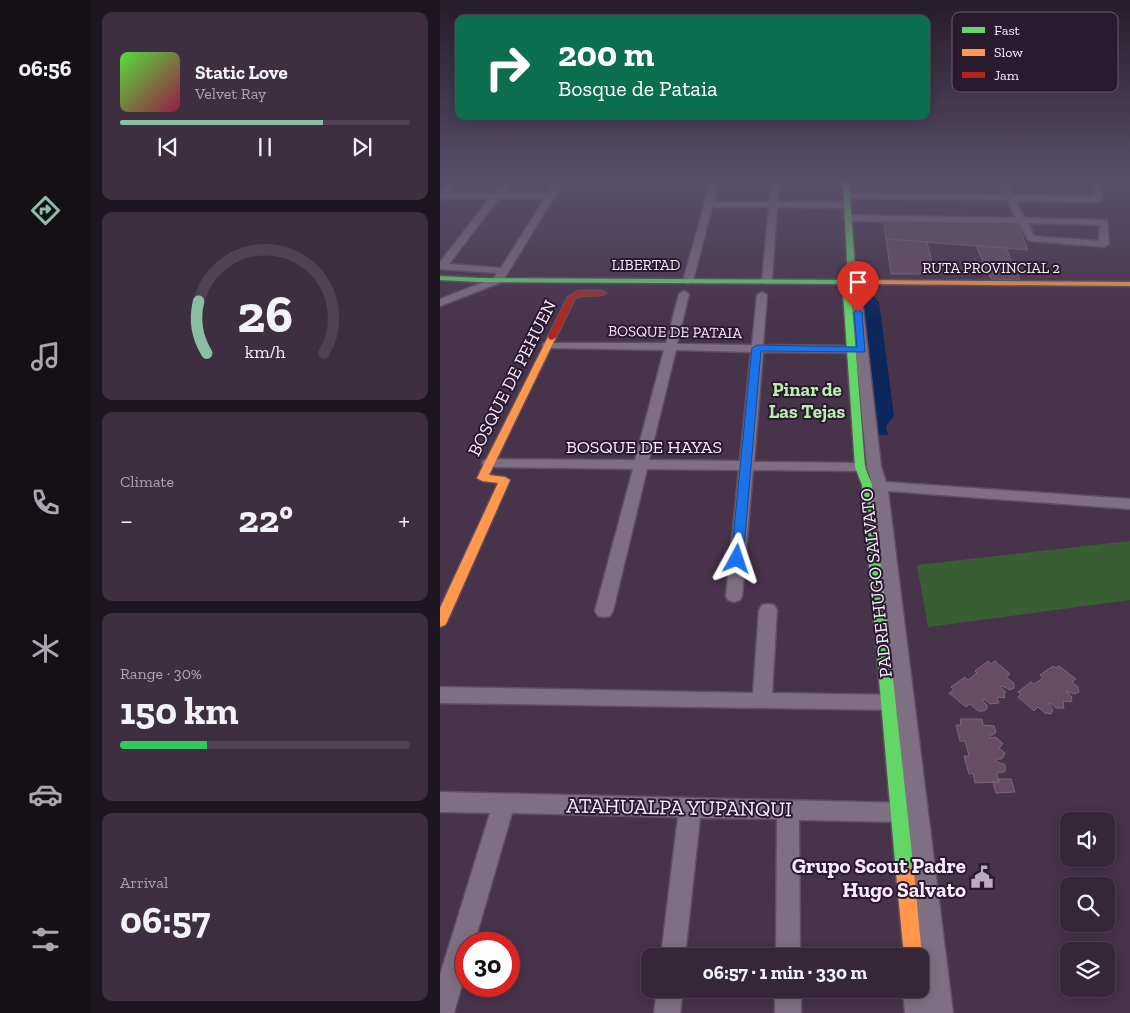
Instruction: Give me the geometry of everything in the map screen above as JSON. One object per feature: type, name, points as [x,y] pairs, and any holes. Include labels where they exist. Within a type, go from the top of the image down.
[{"type":"street","points":[[441,270],[473,228]]},
{"type":"street","points":[[440,304],[501,275],[531,228]]},
{"type":"street","points":[[604,612],[639,466],[702,228]]},
{"type":"street","points":[[767,281],[771,228]]},
{"type":"street","name":"PADRE HUGO SALVATO","points":[[848,228],[854,287],[860,468],[873,485]]},
{"type":"street","points":[[1025,228],[1031,238],[1104,244],[1104,228]]},
{"type":"street","name":"LIBERTAD","points":[[441,270],[685,291],[767,281],[854,287]]},
{"type":"street","name":"RUTA PROVINCIAL 2","points":[[854,287],[1130,284]]},
{"type":"street","name":"BOSQUE DE PEHUEN","points":[[505,480],[482,478],[574,295],[616,293]]},
{"type":"street","points":[[734,596],[762,295]]},
{"type":"street","name":"BOSQUE DE PATAIA","points":[[548,345],[856,350]]},
{"type":"street","name":"PADRE HUGO SALVATO","points":[[856,350],[874,467],[873,485],[908,812],[940,1013]]},
{"type":"street","name":"BOSQUE DE HAYAS","points":[[489,463],[518,465],[860,468]]},
{"type":"street","points":[[440,622],[505,480],[518,465]]},
{"type":"street","points":[[873,485],[1130,504]]},
{"type":"street","points":[[762,701],[768,610]]},
{"type":"street","points":[[440,695],[897,703]]},
{"type":"street","name":"ATAHUALPA YUPANQUI","points":[[440,802],[908,812]]},
{"type":"street","points":[[441,1013],[504,804]]},
{"type":"street","points":[[674,948],[690,807]]},
{"type":"street","points":[[788,809],[788,948]]},
{"type":"street","name":"PADRE HUGO SALVATO","points":[[908,812],[913,948]]},
{"type":"street","points":[[667,1013],[669,998]]},
{"type":"street","points":[[788,998],[788,1013]]},
{"type":"street","points":[[917,998],[918,1013]]},
{"type":"green space","points":[[1130,541],[1130,600],[928,627],[917,565]]},
{"type":"water","points":[[867,292],[871,292],[879,302],[894,416],[886,426],[888,435],[879,435],[878,432],[863,299]]},
{"type":"building","points":[[884,228],[1019,228],[1028,250],[886,239]]},
{"type":"building","points":[[886,239],[927,242],[935,274],[891,274]]},
{"type":"building","points":[[976,246],[1006,248],[1020,280],[991,279]]},
{"type":"building","points":[[988,661],[991,664],[995,661],[1010,674],[1006,677],[1014,683],[1014,688],[1010,690],[1002,686],[1000,687],[1006,692],[1004,694],[1005,698],[997,697],[999,703],[990,704],[984,699],[982,700],[987,705],[987,709],[984,711],[978,711],[970,704],[966,707],[949,693],[954,690],[951,687],[965,677],[968,680],[977,673],[975,671]]},
{"type":"building","points":[[1053,666],[1056,668],[1059,666],[1076,679],[1072,682],[1078,687],[1079,692],[1074,694],[1066,691],[1072,697],[1071,702],[1063,701],[1064,708],[1056,708],[1050,703],[1053,710],[1051,714],[1045,713],[1038,707],[1034,711],[1018,697],[1021,694],[1018,692],[1031,682],[1034,684],[1043,678],[1040,675]]},
{"type":"building","points":[[960,719],[982,719],[983,725],[994,726],[996,732],[990,735],[990,738],[996,737],[1003,744],[999,748],[1005,753],[1002,759],[996,759],[997,762],[1004,764],[1006,768],[1004,772],[997,773],[999,782],[975,783],[973,773],[969,774],[964,756],[969,756],[965,741],[960,741],[956,725],[961,725]]},
{"type":"building","points":[[999,779],[1011,779],[1015,792],[996,793],[993,782],[999,782]]},
{"type":"traffic: fast","points":[[849,228],[852,282],[847,292],[860,467],[867,485],[905,873]]},
{"type":"traffic: fast","points":[[440,278],[479,280],[870,282]]},
{"type":"traffic: slow","points":[[870,282],[1130,284]]},
{"type":"traffic: slow","points":[[440,622],[505,480],[482,478],[552,337]]},
{"type":"traffic: slow","points":[[905,873],[912,948]]},
{"type":"traffic: jam","points":[[552,337],[572,297],[579,293],[602,293]]},
{"type":"place","name":"Grupo Scout Padre Hugo Salvato","points":[[982,877]]},
{"type":"district","name":"Pinar de Las Tejas","points":[[807,400]]},
{"type":"route","points":[[737,559],[757,348],[862,350],[858,312]]}]
